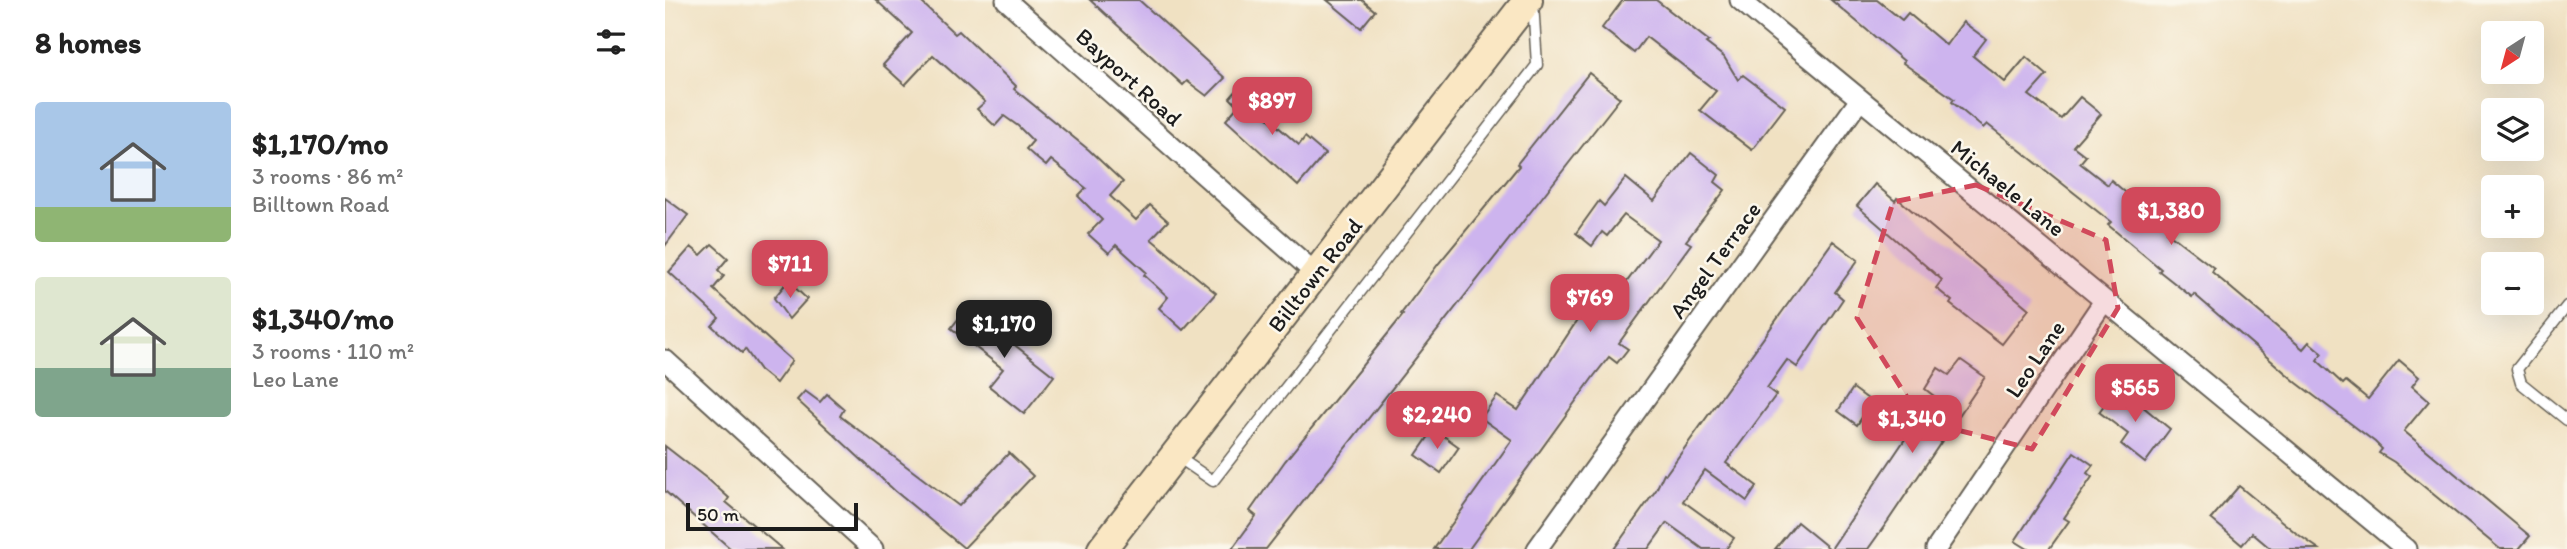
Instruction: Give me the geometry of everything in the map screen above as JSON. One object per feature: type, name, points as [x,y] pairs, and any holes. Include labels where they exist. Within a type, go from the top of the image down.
[{"type":"main road","name":"Billtown Road","points":[[1102,549],[1315,273],[1531,0]]},
{"type":"street","name":"Bayport Road","points":[[1006,0],[1315,273]]},
{"type":"street","name":"Michaele Lane","points":[[1740,0],[2402,548]]},
{"type":"street","name":"Angel Terrace","points":[[1537,549],[1859,101]]},
{"type":"street","name":"Leo Lane","points":[[1936,549],[2104,301]]},
{"type":"street","points":[[665,360],[873,549]]},
{"type":"lane","points":[[1175,455],[1213,481],[1537,65],[1531,0]]},
{"type":"lane","points":[[2567,306],[2517,369],[2521,383],[2567,420]]},
{"type":"highlighted area","points":[[1976,185],[2106,240],[2118,308],[2032,449],[1922,421],[1857,318],[1893,202]]},
{"type":"building","points":[[876,0],[919,0],[955,34],[959,31],[1016,86],[1014,89],[1089,150],[1123,182],[1110,196],[1136,220],[1150,205],[1168,221],[1151,239],[1216,293],[1183,330],[1159,308],[1168,297],[1144,275],[1146,272],[1116,245],[1109,253],[1088,234],[1102,220],[1078,196],[1086,188],[1051,160],[1046,166],[1026,149],[1033,141],[1018,126],[1004,116],[995,126],[977,109],[985,102],[933,55],[905,85],[883,65],[912,33]]},
{"type":"building","points":[[1090,0],[1139,0],[1225,78],[1207,96],[1187,81],[1183,85]]},
{"type":"building","points":[[1327,0],[1362,0],[1375,11],[1361,28]]},
{"type":"building","points":[[1623,0],[1656,0],[1709,41],[1706,43],[1724,57],[1738,80],[1743,75],[1785,107],[1752,150],[1700,110],[1716,91],[1646,37],[1634,53],[1602,28]]},
{"type":"building","points":[[1831,0],[1877,0],[1902,20],[1908,13],[1946,45],[1963,22],[1986,39],[1973,56],[2005,82],[2026,57],[2047,75],[2029,95],[2061,119],[2080,97],[2101,114],[2073,146],[2086,156],[2080,163],[2108,185],[2111,180],[2152,215],[2158,209],[2174,223],[2167,232],[2214,268],[2212,272],[2303,349],[2309,342],[2322,353],[2317,360],[2343,384],[2346,381],[2368,399],[2399,360],[2419,377],[2412,386],[2429,401],[2404,431],[2530,536],[2519,549],[2500,549],[2394,462],[2379,453],[2382,449],[2375,442],[2297,383],[2194,294],[2192,297],[2159,271],[2161,269],[2108,225],[2111,222],[1987,124],[1983,128],[1952,102],[1954,99],[1903,63],[1904,61]]},
{"type":"building","points":[[1589,73],[1620,98],[1266,549],[1232,549],[1256,516],[1250,511],[1285,461],[1403,315],[1401,314],[1439,263],[1519,166],[1517,164]]},
{"type":"building","points":[[1245,81],[1264,98],[1256,107],[1268,118],[1299,145],[1305,137],[1325,154],[1298,186],[1226,120],[1238,106],[1230,98]]},
{"type":"building","points":[[1691,153],[1719,175],[1715,182],[1725,190],[1686,241],[1691,244],[1619,343],[1628,349],[1617,363],[1609,357],[1469,549],[1434,549],[1512,440],[1481,418],[1497,396],[1518,410],[1582,313],[1596,323],[1658,240],[1624,215],[1607,236],[1602,232],[1592,246],[1576,233],[1599,201],[1604,206],[1626,178],[1654,201]]},
{"type":"building","points":[[1875,184],[1895,201],[1897,198],[2029,309],[2002,344],[1950,304],[1952,301],[1936,288],[1942,280],[1857,206]]},
{"type":"building","points":[[665,198],[688,215],[665,246]]},
{"type":"building","points":[[1833,241],[1858,260],[1835,292],[1843,299],[1797,367],[1787,360],[1767,388],[1776,395],[1726,463],[1757,486],[1747,501],[1705,470],[1683,501],[1734,538],[1726,549],[1703,549],[1667,523],[1648,549],[1614,549],[1656,490],[1664,473],[1666,474]]},
{"type":"building","points":[[712,244],[728,258],[718,270],[724,276],[713,289],[792,361],[776,383],[760,370],[745,349],[742,353],[712,326],[719,318],[669,272],[691,247],[701,255]]},
{"type":"building","points":[[788,281],[807,299],[789,319],[774,298]]},
{"type":"building","points":[[971,303],[1001,327],[997,331],[1054,376],[1024,414],[989,386],[1003,369],[951,328]]},
{"type":"building","points":[[1961,360],[1985,377],[1888,521],[1868,549],[1831,549],[1934,396],[1925,389],[1938,368],[1949,375]]},
{"type":"building","points":[[2118,386],[2170,429],[2145,463],[2121,444],[2128,434],[2099,412]]},
{"type":"building","points":[[1853,388],[1872,402],[1857,425],[1838,411]]},
{"type":"building","points":[[805,391],[820,402],[827,394],[844,409],[840,416],[959,506],[1009,453],[1033,476],[964,548],[895,491],[797,400]]},
{"type":"building","points":[[1434,429],[1459,447],[1441,473],[1416,455]]},
{"type":"building","points":[[665,446],[710,481],[729,498],[726,502],[782,549],[731,549],[676,501],[665,491]]},
{"type":"building","points":[[2074,452],[2093,465],[2087,473],[2092,477],[2064,518],[2069,521],[2049,549],[2028,549],[2015,541]]},
{"type":"building","points":[[2239,486],[2319,549],[2271,549],[2252,533],[2242,545],[2211,519]]},
{"type":"building","points":[[1797,522],[1830,549],[1775,549]]}]
